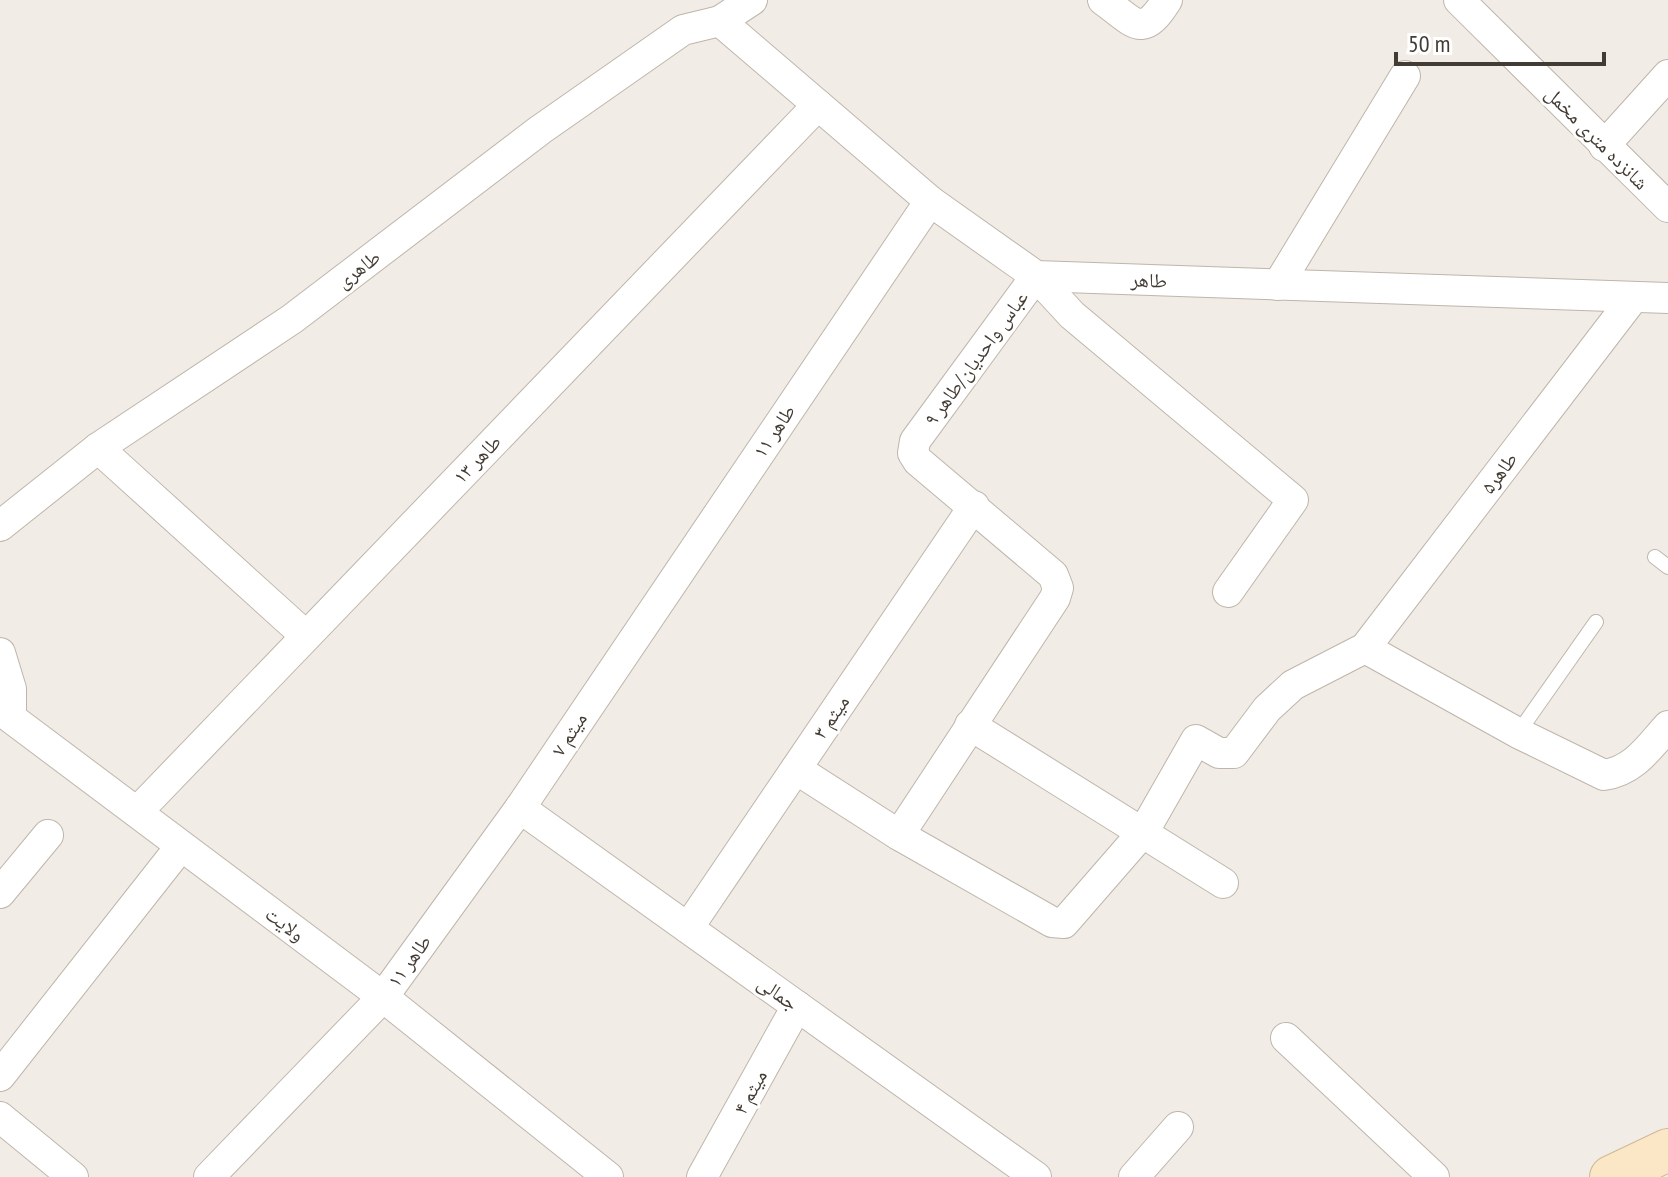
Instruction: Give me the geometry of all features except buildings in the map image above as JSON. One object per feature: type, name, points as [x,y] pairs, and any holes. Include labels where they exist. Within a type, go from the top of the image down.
[{"type":"street","name":"طاهری","points":[[0,526],[98,448],[292,319],[540,130],[683,30],[720,21],[752,0]]},
{"type":"street","points":[[1103,0],[1136,24],[1145,25],[1154,21],[1167,0]]},
{"type":"street","name":"شانزده متری مخمل","points":[[1459,0],[1668,207]]},
{"type":"street","points":[[720,21],[930,201],[1036,276],[1072,315],[1293,500],[1228,592]]},
{"type":"street","points":[[1604,146],[1668,75]]},
{"type":"street","points":[[1278,285],[1405,76]]},
{"type":"street","name":"طاهر ۱۳","points":[[137,812],[818,105]]},
{"type":"street","name":"طاهر ۱۱","points":[[618,661],[930,201]]},
{"type":"street","name":"طاهر","points":[[1036,276],[1668,298]]},
{"type":"street","name":"عباس واحدیان/طاهر ۹","points":[[970,725],[1055,598],[1058,588],[1053,575],[918,461],[913,453],[915,441],[1036,276]]},
{"type":"street","name":"طاهر۵","points":[[1365,648],[1633,298]]},
{"type":"street","points":[[98,448],[306,636]]},
{"type":"street","name":"میثم ۳","points":[[688,928],[974,506]]},
{"type":"street","points":[[796,769],[899,835],[1052,922],[1064,923],[1144,831],[1196,740],[1219,753],[1234,753],[1267,709],[1293,685],[1365,648],[1518,733],[1604,775],[1620,773],[1633,764],[1668,726]]},
{"type":"street","name":"ولایت","points":[[0,653],[11,689],[11,718],[383,997],[608,1177]]},
{"type":"street","name":"میثم ۷","points":[[520,808],[618,661]]},
{"type":"street","points":[[899,835],[970,725],[1223,883]]},
{"type":"street","name":"طاهر ۱۱","points":[[209,1177],[383,997],[520,808]]},
{"type":"street","name":"جمالی","points":[[520,808],[1036,1177]]},
{"type":"street","points":[[0,893],[48,835]]},
{"type":"street","points":[[0,1076],[181,846]]},
{"type":"street","name":"میثم ۴","points":[[702,1177],[797,1006]]},
{"type":"street","points":[[1286,1038],[1434,1177]]},
{"type":"street","points":[[0,1117],[73,1177]]},
{"type":"street","points":[[1134,1177],[1178,1127]]},
{"type":"street","points":[[1611,1177],[1668,1150]]},
{"type":"street","points":[[1656,1177],[1668,1167]]},
{"type":"lane","points":[[1655,557],[1668,567]]},
{"type":"lane","points":[[1518,733],[1596,622]]}]
